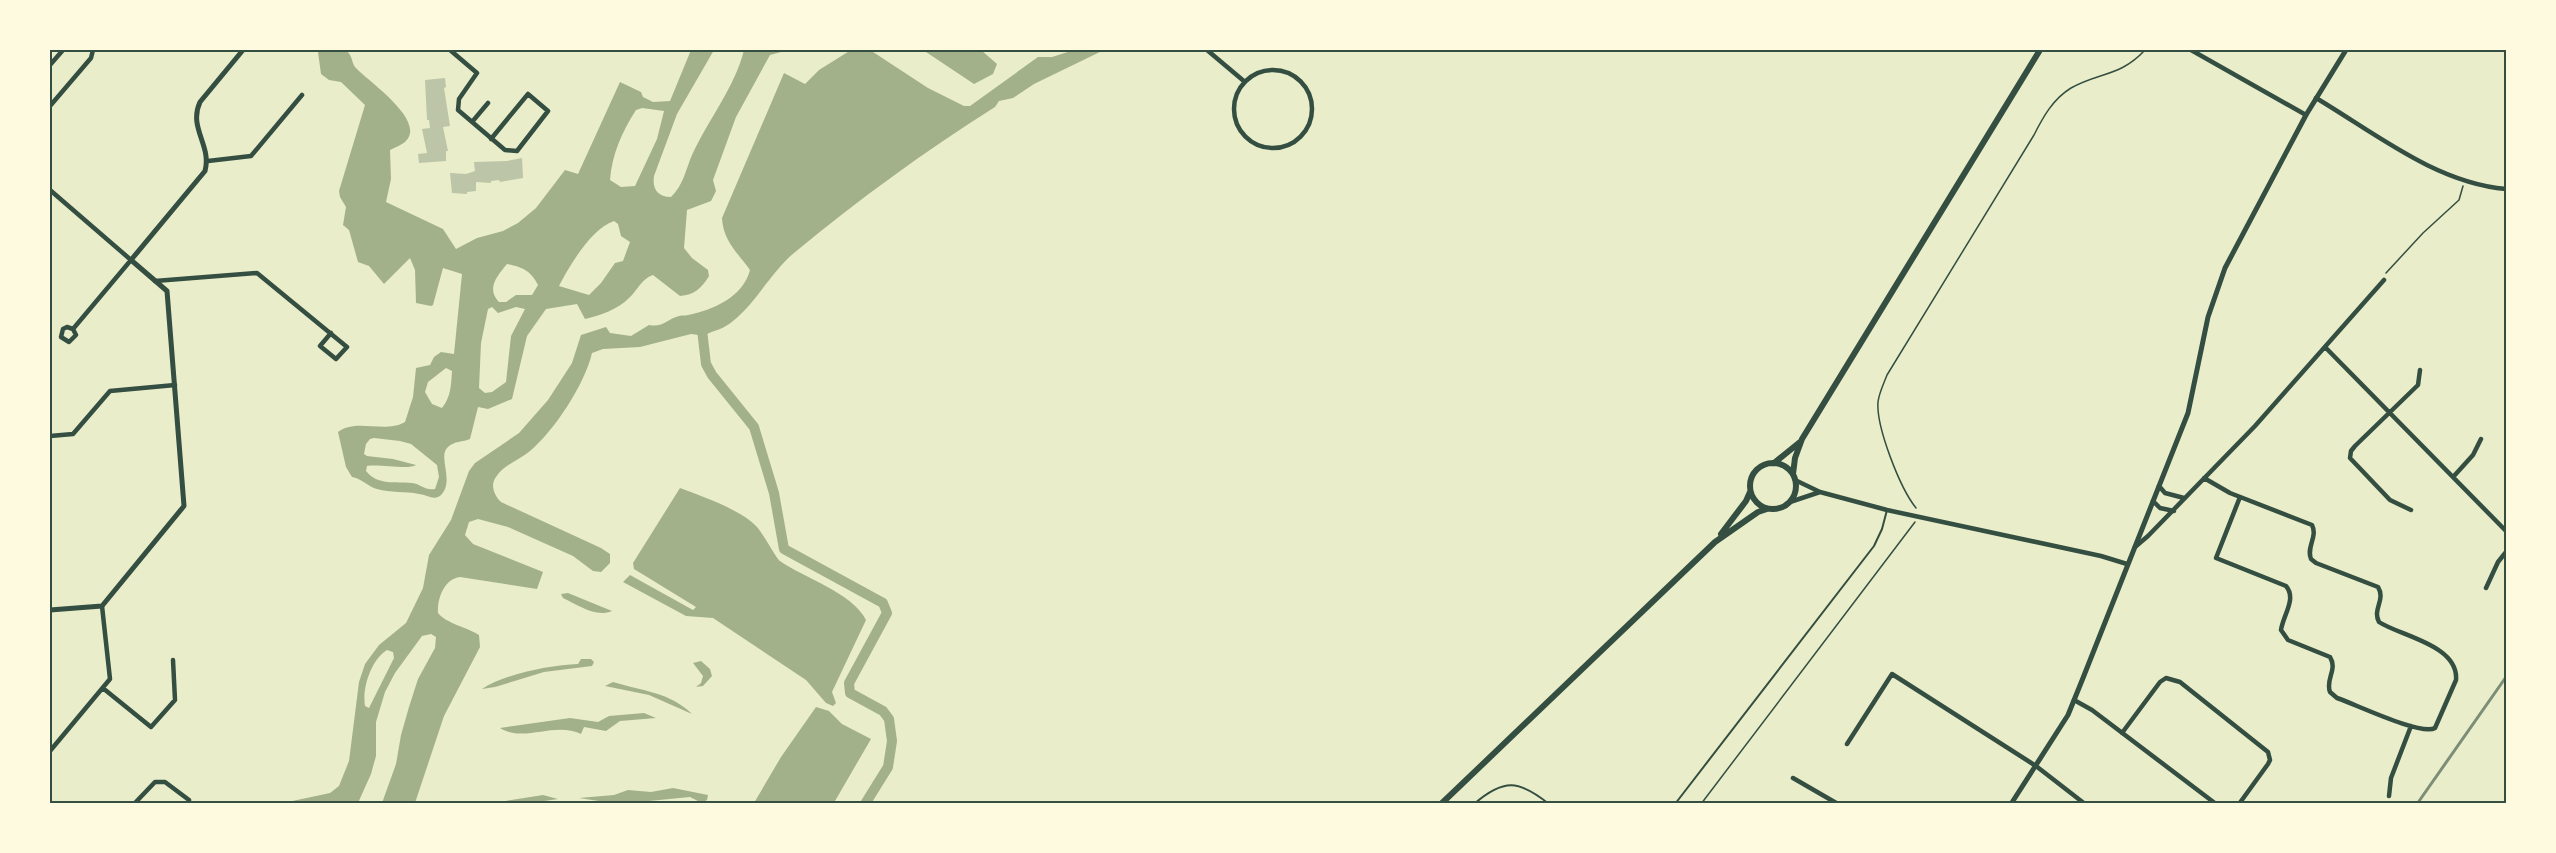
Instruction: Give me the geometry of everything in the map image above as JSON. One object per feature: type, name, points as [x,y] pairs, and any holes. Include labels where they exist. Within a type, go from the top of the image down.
[{"type":"main road","points":[[1441,804],[1715,542],[1758,512],[1778,509],[1790,502],[1795,492],[1795,458],[1802,439],[2040,50]]},
{"type":"main road","points":[[1774,463],[1802,439]]},
{"type":"main road","points":[[1715,542],[1746,501],[1754,471],[1763,465],[1774,463],[1786,467],[1794,477]]},
{"type":"main road","points":[[1750,492],[1755,502],[1767,509]]},
{"type":"street","points":[[50,65],[63,50]]},
{"type":"street","points":[[50,106],[92,58],[93,50]]},
{"type":"street","points":[[74,329],[205,171],[207,161],[204,145],[197,129],[196,112],[200,102],[243,50]]},
{"type":"street","points":[[450,50],[477,73],[457,104],[458,110],[491,139],[504,150],[517,151],[548,111],[528,94],[491,139]]},
{"type":"street","points":[[1207,50],[1245,82]]},
{"type":"street","points":[[2191,50],[2306,115]]},
{"type":"street","points":[[2011,804],[2068,715],[2074,700],[2188,413],[2208,317],[2225,268],[2306,115],[2346,50]]},
{"type":"street","points":[[1276,70],[1299,79],[1312,100],[1310,124],[1304,134],[1289,145],[1277,148],[1264,147],[1252,142],[1236,122],[1234,110],[1236,97],[1245,82],[1263,71],[1276,70]]},
{"type":"street","points":[[207,161],[251,156],[302,95]]},
{"type":"street","points":[[2316,98],[2412,157],[2464,181],[2506,189]]},
{"type":"street","points":[[472,122],[488,103]]},
{"type":"street","points":[[50,190],[167,291],[184,506],[102,606],[110,679],[50,751]]},
{"type":"street","points":[[155,281],[256,273],[331,333],[347,346],[336,359],[320,346],[331,333]]},
{"type":"street","points":[[2135,547],[2174,511],[2255,426],[2384,280]]},
{"type":"street","points":[[2325,347],[2506,531]]},
{"type":"street","points":[[2411,510],[2390,500],[2350,458],[2355,446],[2418,385],[2420,370]]},
{"type":"street","points":[[50,436],[73,434],[110,391],[175,385]]},
{"type":"street","points":[[2454,476],[2473,455],[2481,440]]},
{"type":"street","points":[[1794,477],[1820,492],[1887,510],[2101,556],[2127,564]]},
{"type":"street","points":[[2204,478],[2240,497],[2312,525],[2314,536],[2310,549],[2311,559],[2378,587],[2382,597],[2377,612],[2379,622],[2425,641],[2455,668],[2456,680],[2439,724],[2430,730],[2411,726],[2332,695],[2328,687],[2334,663],[2330,657],[2284,636],[2281,630],[2291,595],[2286,586],[2216,558]]},
{"type":"street","points":[[2159,486],[2165,493],[2184,498]]},
{"type":"street","points":[[1790,502],[1820,492]]},
{"type":"street","points":[[2209,562],[2216,558],[2240,497]]},
{"type":"street","points":[[2153,501],[2160,508],[2174,511]]},
{"type":"street","points":[[2486,588],[2498,562],[2506,552]]},
{"type":"street","points":[[50,610],[102,606]]},
{"type":"street","points":[[104,689],[151,727],[175,700],[172,660]]},
{"type":"street","points":[[1847,744],[1892,674],[2036,766],[2085,804]]},
{"type":"street","points":[[2122,733],[2160,682],[2166,678],[2174,678],[2268,752],[2270,760],[2268,764],[2239,804]]},
{"type":"street","points":[[2074,700],[2216,804]]},
{"type":"street","points":[[2389,796],[2391,778],[2411,726]]},
{"type":"street","points":[[1793,778],[1838,804]]},
{"type":"street","points":[[134,804],[155,782],[165,782],[189,801]]},
{"type":"lane","points":[[1675,804],[1874,546],[1887,510]]},
{"type":"lane","points":[[1474,804],[1494,788],[1514,784],[1534,792],[1549,804]]},
{"type":"path","points":[[1701,804],[1918,517],[1919,511],[1905,491],[1880,426],[1878,402],[1887,375],[2034,135],[2045,113],[2072,88],[2116,72],[2133,63],[2145,50]]},
{"type":"path","points":[[2384,280],[2386,273],[2417,239],[2459,200],[2464,181]]},
{"type":"path","points":[[1506,804],[1516,804]]},
{"type":"shaded area","points":[[335,49],[347,51],[356,68],[402,112],[410,132],[406,141],[390,150],[391,179],[386,202],[443,229],[456,249],[477,238],[503,231],[518,223],[536,208],[565,170],[578,174],[620,82],[641,92],[643,97],[653,102],[670,101],[691,50],[714,50],[677,114],[654,176],[654,185],[659,194],[671,197],[681,183],[698,142],[728,90],[744,50],[788,50],[770,55],[736,117],[713,180],[716,191],[711,201],[687,210],[684,248],[692,258],[708,270],[709,276],[703,284],[697,290],[680,296],[653,275],[624,302],[597,316],[585,319],[577,304],[546,309],[527,336],[512,399],[488,409],[478,407],[470,439],[453,444],[445,451],[445,489],[439,497],[434,498],[414,493],[377,489],[352,477],[346,467],[338,432],[354,426],[388,427],[405,422],[413,397],[416,368],[430,365],[434,357],[441,352],[454,354],[462,274],[443,268],[431,306],[416,303],[415,270],[410,258],[384,284],[369,266],[358,262],[349,230],[343,225],[346,207],[339,191],[365,105],[341,82],[329,80],[321,74],[318,52]],"holes":[[[642,108],[664,111],[657,139],[635,186],[621,187],[610,180],[611,170],[618,144],[636,110]],[[614,221],[618,224],[621,236],[630,242],[623,261],[615,263],[589,295],[559,286],[575,258],[597,232]],[[507,264],[518,267],[526,270],[538,285],[532,295],[516,295],[506,302],[499,302],[495,297],[493,287]],[[492,307],[498,313],[516,307],[525,309],[511,336],[506,382],[492,392],[485,393],[479,388],[481,343],[488,309]],[[446,368],[452,371],[449,395],[442,408],[432,404],[425,392],[428,382]],[[374,438],[411,444],[437,465],[439,477],[435,489],[412,483],[381,481],[371,476],[366,471],[367,466],[407,467],[416,465],[367,456],[364,454],[366,444]]]},
{"type":"shaded area","points":[[851,50],[870,50],[928,88],[964,106],[970,106],[1038,57],[1052,57],[1074,50],[1104,50],[1034,84],[1013,98],[999,101],[995,107],[867,195],[794,253],[733,321],[705,335],[704,348],[699,335],[691,334],[640,347],[603,349],[592,353],[576,392],[549,432],[530,451],[499,473],[494,480],[493,487],[501,502],[601,548],[610,554],[610,563],[601,572],[593,571],[573,556],[508,527],[478,519],[469,522],[465,535],[473,544],[543,572],[537,589],[460,577],[450,582],[443,590],[438,613],[447,620],[479,635],[480,647],[444,716],[415,803],[382,803],[396,764],[401,735],[418,679],[435,648],[436,637],[431,634],[422,636],[395,673],[385,692],[376,722],[376,756],[358,803],[283,803],[330,793],[339,786],[349,761],[359,682],[365,664],[379,645],[406,623],[423,588],[429,555],[451,520],[469,471],[475,463],[519,433],[548,400],[572,363],[581,335],[606,327],[610,333],[631,336],[649,325],[658,325],[675,317],[698,313],[717,306],[741,288],[750,270],[728,240],[722,218],[784,73],[805,84],[819,70]],"holes":[[[387,650],[393,652],[394,658],[369,708],[365,706],[364,699],[366,683],[372,667]]]},
{"type":"shaded area","points":[[923,50],[981,50],[997,64],[993,74],[974,84]]},
{"type":"shaded area","points":[[680,488],[742,515],[757,527],[780,561],[839,594],[860,610],[866,620],[832,692],[836,703],[833,706],[826,703],[806,680],[713,618],[686,616],[623,582],[630,575],[693,610],[696,607],[634,569],[633,563]]},
{"type":"shaded area","points":[[568,593],[612,611],[600,613],[587,610],[563,598],[561,594]]},
{"type":"shaded area","points":[[581,659],[591,659],[594,662],[592,666],[544,672],[482,689],[503,679],[541,668],[578,664]]},
{"type":"shaded area","points":[[701,661],[710,669],[712,676],[703,686],[696,687],[701,683],[703,676],[693,663]]},
{"type":"shaded area","points":[[613,682],[665,697],[692,714],[649,695],[605,686]]},
{"type":"shaded area","points":[[816,707],[829,711],[842,724],[871,739],[834,804],[754,803],[781,757]]},
{"type":"shaded area","points":[[644,713],[656,718],[620,721],[606,731],[584,727],[581,734],[561,730],[519,733],[500,728],[570,718],[598,722],[609,716]]},
{"type":"shaded area","points":[[673,788],[708,795],[707,800],[702,803],[690,797],[618,804],[579,798],[614,795],[628,790],[651,792]]},
{"type":"shaded area","points":[[543,795],[558,799],[531,803],[493,803]]},
{"type":"building","points":[[445,78],[446,87],[444,88],[450,126],[443,127],[448,151],[446,151],[446,161],[419,163],[418,154],[427,153],[422,129],[430,128],[429,120],[427,120],[425,80]]},
{"type":"building","points":[[522,158],[523,178],[500,182],[499,180],[491,181],[491,183],[476,182],[476,191],[467,192],[467,194],[452,193],[450,173],[466,174],[475,171],[474,162]]},
{"type":"waterway","points":[[702,330],[706,364],[712,375],[754,427],[774,493],[784,549],[883,603],[887,613],[849,683],[850,693],[883,711],[889,719],[892,741],[888,767],[865,804]]},
{"type":"railway","points":[[2417,804],[2506,677]]}]
